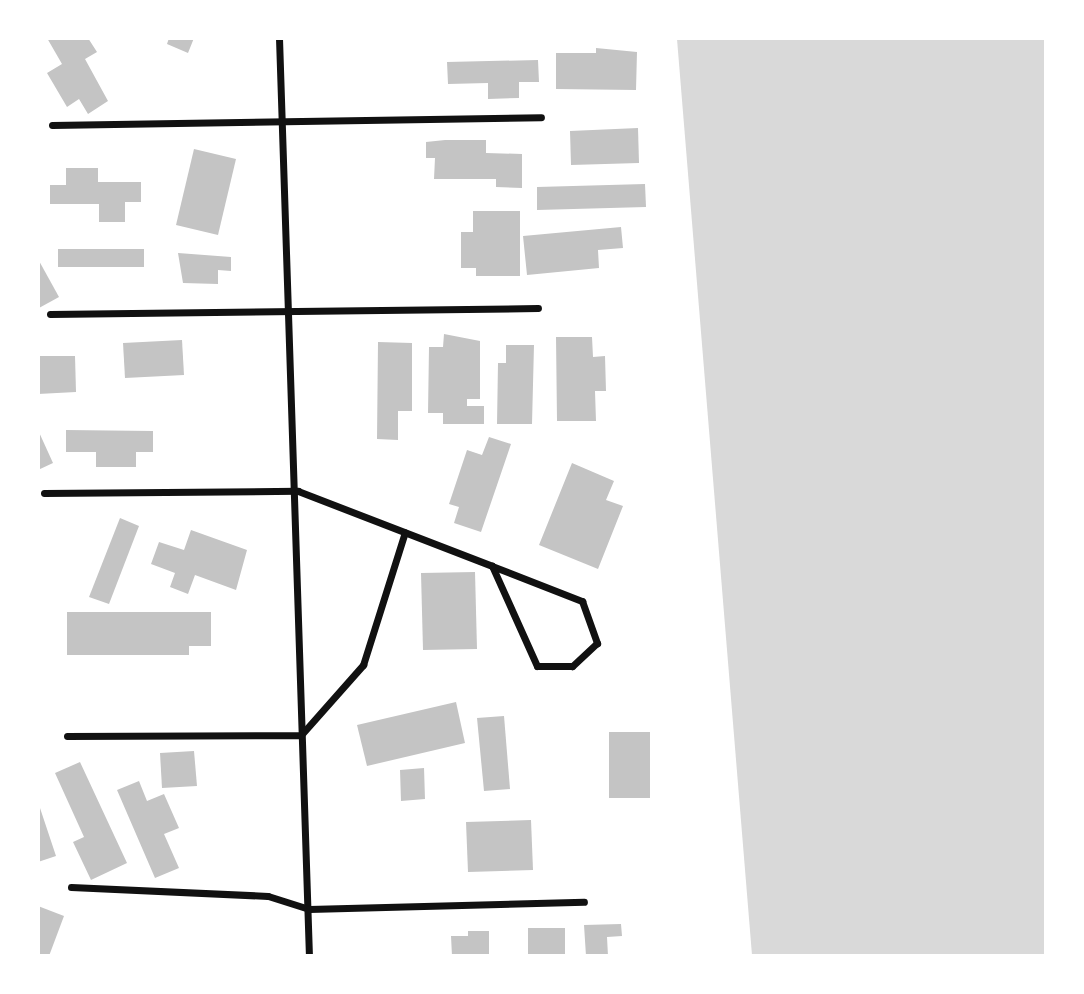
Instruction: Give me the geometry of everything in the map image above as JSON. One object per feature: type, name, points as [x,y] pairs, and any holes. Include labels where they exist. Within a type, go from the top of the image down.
[{"type":"street","points":[[279,38],[287,311],[298,491],[301,735],[309,956]]},
{"type":"street","points":[[52,125],[541,117]]},
{"type":"street","points":[[50,314],[538,308]]},
{"type":"street","points":[[44,493],[298,491],[405,532],[582,601],[597,643],[572,666],[537,666],[492,566]]},
{"type":"street","points":[[67,736],[301,735],[363,665],[405,532]]},
{"type":"street","points":[[71,887],[268,896],[309,909],[584,902]]},
{"type":"shaded area","points":[[677,39],[1045,39],[1045,955],[752,955]]},
{"type":"building","points":[[47,38],[88,38],[97,52],[85,59],[108,101],[88,114],[79,99],[67,107],[47,73],[62,64]]},
{"type":"building","points":[[169,38],[194,38],[188,53],[167,44]]},
{"type":"building","points":[[596,48],[637,52],[636,90],[556,89],[556,53],[596,53]]},
{"type":"building","points":[[538,60],[539,82],[519,82],[519,98],[488,99],[488,83],[448,84],[447,62]]},
{"type":"building","points":[[638,128],[639,163],[571,165],[570,131]]},
{"type":"building","points":[[486,140],[486,153],[522,154],[522,188],[496,187],[496,179],[434,179],[435,158],[426,158],[426,142]]},
{"type":"building","points":[[194,149],[236,159],[218,235],[176,225]]},
{"type":"building","points":[[66,168],[98,168],[98,182],[141,182],[141,202],[125,202],[125,222],[99,222],[99,204],[50,204],[50,185],[66,185]]},
{"type":"building","points":[[645,184],[646,207],[537,210],[537,187]]},
{"type":"building","points":[[473,211],[520,211],[520,276],[476,276],[476,268],[461,268],[461,232],[473,232]]},
{"type":"building","points":[[621,227],[623,248],[598,250],[599,268],[527,275],[523,236]]},
{"type":"building","points":[[58,249],[144,249],[144,267],[58,267]]},
{"type":"building","points":[[178,253],[231,257],[231,271],[218,270],[218,284],[183,283]]},
{"type":"building","points":[[38,259],[59,297],[39,308],[38,307]]},
{"type":"building","points":[[444,334],[480,341],[480,399],[467,399],[467,406],[484,406],[484,424],[443,424],[443,413],[428,413],[429,347],[443,347]]},
{"type":"building","points":[[556,337],[592,337],[593,357],[605,356],[606,391],[595,391],[596,421],[557,421]]},
{"type":"building","points":[[182,340],[184,375],[125,378],[123,343]]},
{"type":"building","points":[[378,342],[412,343],[412,411],[398,411],[398,440],[377,439]]},
{"type":"building","points":[[506,345],[534,345],[532,424],[497,424],[498,363],[506,363]]},
{"type":"building","points":[[38,356],[75,356],[76,392],[38,394]]},
{"type":"building","points":[[38,430],[53,463],[38,470]]},
{"type":"building","points":[[66,430],[153,431],[153,452],[136,452],[136,467],[96,467],[96,452],[66,452]]},
{"type":"building","points":[[489,437],[511,444],[481,532],[454,523],[459,507],[449,504],[467,450],[482,455]]},
{"type":"building","points":[[572,463],[614,481],[606,500],[623,506],[598,569],[539,545]]},
{"type":"building","points":[[120,518],[139,526],[109,604],[89,597]]},
{"type":"building","points":[[191,530],[247,550],[236,590],[195,575],[188,594],[170,587],[175,573],[151,564],[159,542],[184,550]]},
{"type":"building","points":[[475,572],[477,649],[423,650],[421,573]]},
{"type":"building","points":[[67,612],[211,612],[211,646],[189,646],[189,655],[67,655]]},
{"type":"building","points":[[456,702],[465,743],[367,766],[357,725]]},
{"type":"building","points":[[504,716],[510,789],[484,791],[477,718]]},
{"type":"building","points":[[609,732],[650,732],[650,798],[609,798]]},
{"type":"building","points":[[194,751],[197,786],[162,788],[160,753]]},
{"type":"building","points":[[80,762],[127,863],[91,880],[73,842],[84,837],[55,773]]},
{"type":"building","points":[[424,768],[425,799],[401,801],[400,770]]},
{"type":"building","points":[[139,781],[147,801],[164,794],[179,828],[164,834],[179,868],[155,878],[117,790]]},
{"type":"building","points":[[38,806],[56,856],[38,862]]},
{"type":"building","points":[[531,820],[533,870],[468,872],[466,822]]},
{"type":"building","points":[[38,906],[64,916],[49,956],[38,956]]},
{"type":"building","points":[[621,924],[622,936],[607,937],[608,956],[586,956],[584,925]]},
{"type":"building","points":[[528,928],[565,928],[565,956],[528,956]]},
{"type":"building","points":[[468,931],[489,931],[489,956],[452,956],[451,936],[468,936]]}]
